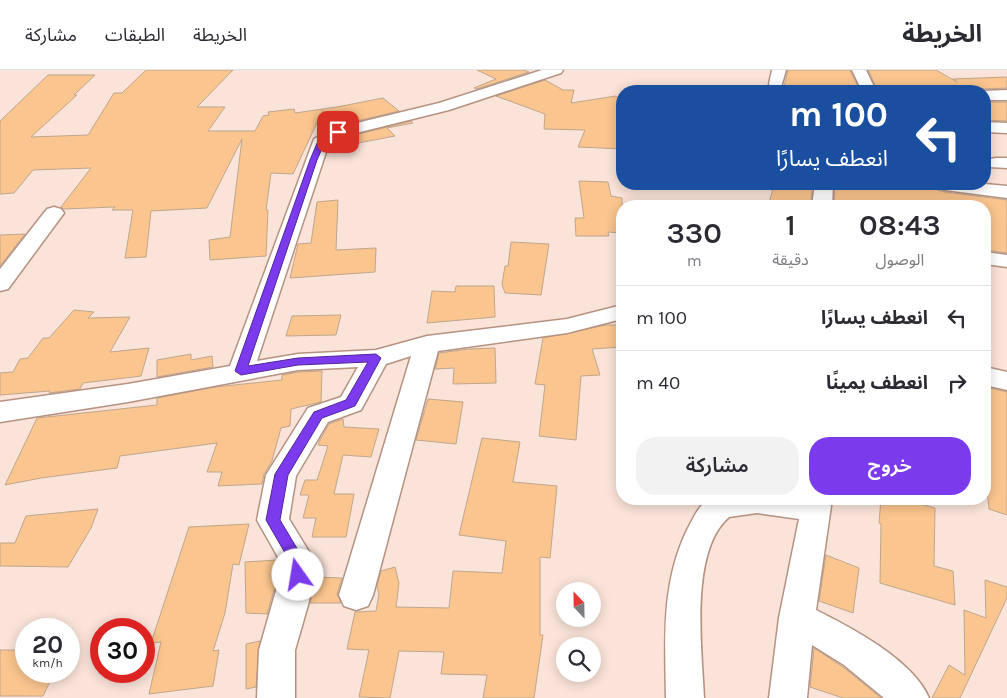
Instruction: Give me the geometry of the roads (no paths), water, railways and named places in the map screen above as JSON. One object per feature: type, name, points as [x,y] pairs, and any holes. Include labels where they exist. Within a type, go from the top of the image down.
[{"type":"street","points":[[241,371],[320,143],[338,132],[444,107],[556,70]]},
{"type":"street","points":[[860,70],[866,85]]},
{"type":"street","points":[[991,95],[1007,94]]},
{"type":"street","points":[[991,128],[1007,128]]},
{"type":"street","points":[[991,190],[1007,192]]},
{"type":"street","points":[[0,284],[54,213]]},
{"type":"street","points":[[991,259],[1007,261]]},
{"type":"street","points":[[0,412],[128,393],[298,362],[376,358],[427,344],[472,340],[567,326],[616,314]]},
{"type":"street","points":[[356,595],[427,344]]},
{"type":"street","points":[[276,698],[277,650],[291,605],[300,565],[273,520],[281,474],[318,415],[351,403],[376,358]]},
{"type":"street","points":[[991,377],[1007,381]]},
{"type":"street","points":[[685,698],[683,591],[687,565],[696,542],[713,513],[727,505]]},
{"type":"street","points":[[788,698],[797,618],[817,505]]},
{"type":"street","points":[[797,618],[844,643],[872,662],[910,698]]}]
